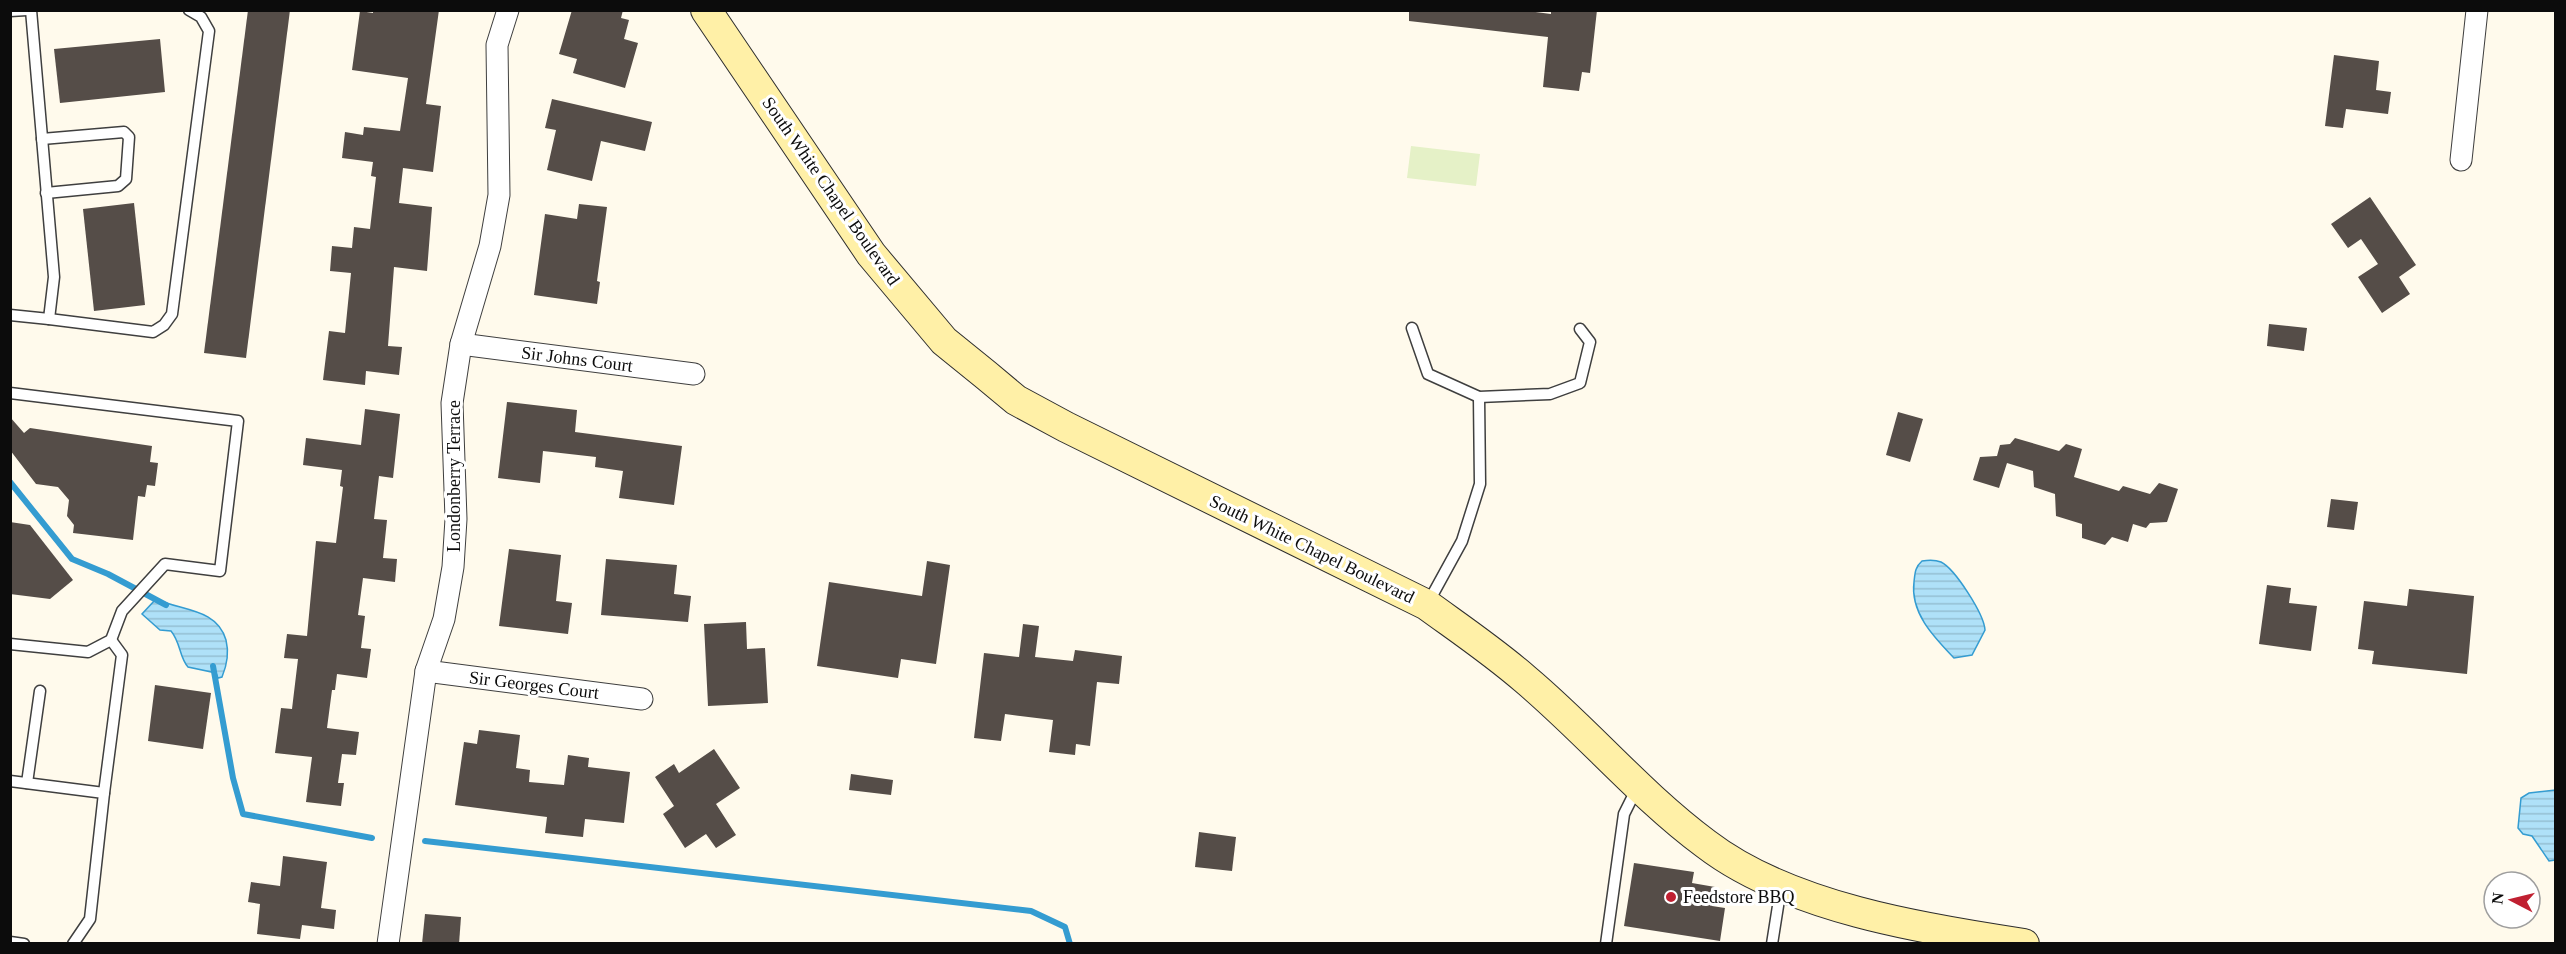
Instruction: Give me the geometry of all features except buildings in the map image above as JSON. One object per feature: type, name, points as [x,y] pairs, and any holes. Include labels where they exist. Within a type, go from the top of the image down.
[{"type":"main road","name":"South White Chapel Boulevard","points":[[706,10],[871,254],[944,341],[1016,400],[1426,605],[1526,679],[1706,845],[1737,864],[1782,885],[1886,919],[2024,944]]},
{"type":"street","name":"Londonberry Terrace","points":[[388,944],[426,671],[444,619],[453,567],[456,519],[452,403],[461,344],[490,246],[499,195],[497,45],[508,10]]},
{"type":"street","points":[[2461,160],[2477,10]]},
{"type":"street","name":"Sir Johns Court","points":[[461,344],[694,374]]},
{"type":"street","name":"Sir Georges Court","points":[[426,671],[642,699]]},
{"type":"lane","points":[[10,11],[29,10],[54,277],[49,319]]},
{"type":"lane","points":[[10,315],[153,332],[164,325],[172,314],[209,31],[201,17],[189,10]]},
{"type":"lane","points":[[42,139],[124,132],[129,137],[126,179],[118,186],[46,193]]},
{"type":"lane","points":[[1412,328],[1428,374],[1479,397],[1550,394],[1580,383],[1590,342],[1580,329]]},
{"type":"lane","points":[[10,393],[238,421],[220,572],[165,564],[122,611],[111,640],[88,652],[10,644]]},
{"type":"lane","points":[[1426,605],[1462,541],[1480,484],[1479,397]]},
{"type":"lane","points":[[73,944],[90,919],[122,655],[111,640]]},
{"type":"lane","points":[[27,783],[40,691]]},
{"type":"lane","points":[[10,781],[104,793]]},
{"type":"lane","points":[[1606,944],[1624,814],[1639,785]]},
{"type":"lane","points":[[1772,944],[1782,885]]},
{"type":"lane","points":[[10,942],[24,944]]},
{"type":"green space","points":[[1411,146],[1480,154],[1476,186],[1407,178]]},
{"type":"water","points":[[1922,561],[1937,561],[1947,566],[1961,582],[1980,614],[1985,630],[1972,655],[1954,658],[1925,624],[1914,593],[1915,573]]},
{"type":"water","points":[[156,599],[197,612],[215,622],[226,640],[226,663],[222,677],[218,678],[216,673],[188,667],[171,631],[160,630],[142,614]]},
{"type":"water","points":[[2555,790],[2555,860],[2549,861],[2532,836],[2523,834],[2518,828],[2521,798],[2529,793]]},
{"type":"waterway","points":[[10,482],[72,559],[108,574],[166,605]]},
{"type":"waterway","points":[[213,666],[233,778],[243,814],[372,838]]},
{"type":"waterway","points":[[425,841],[1031,911],[1065,927],[1070,944]]},
{"type":"place","name":"Feedstore BBQ","points":[[1671,897]]}]
